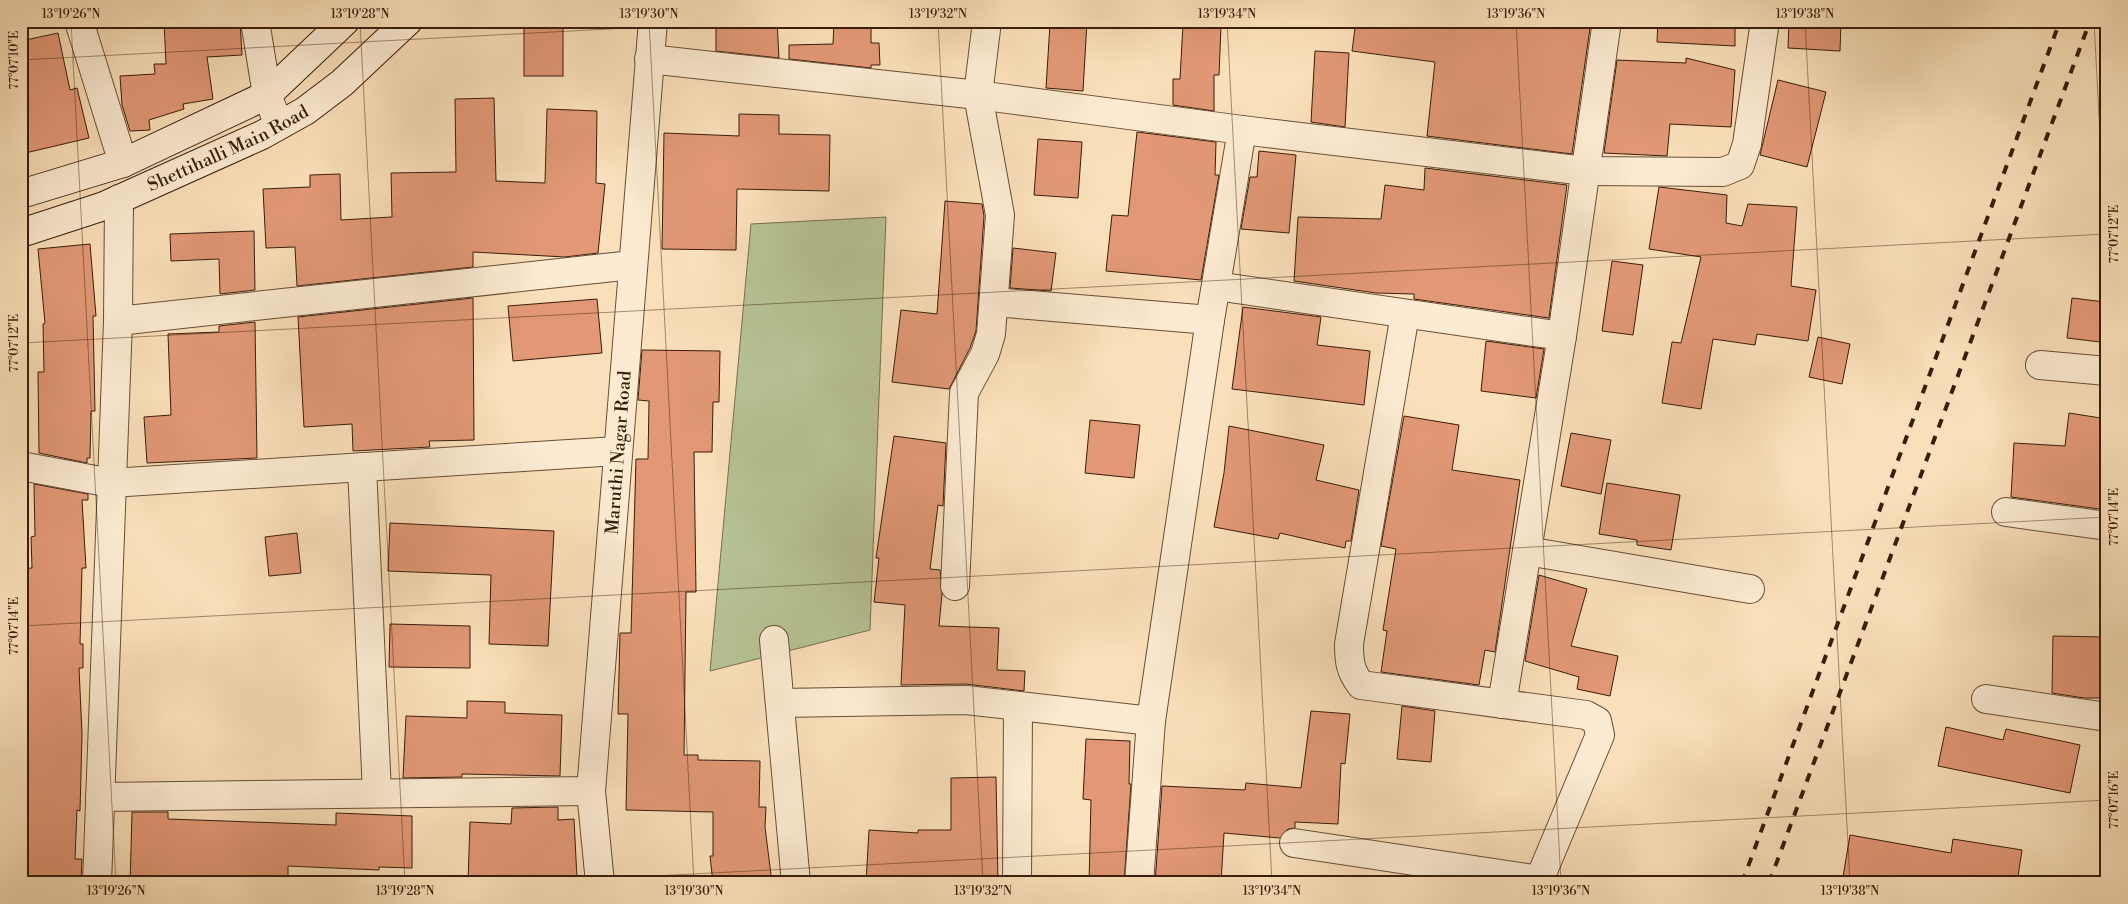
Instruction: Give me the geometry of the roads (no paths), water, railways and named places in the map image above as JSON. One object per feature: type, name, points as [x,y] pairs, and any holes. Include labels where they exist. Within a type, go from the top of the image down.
[{"type":"street","points":[[79,21],[123,164]]},
{"type":"street","points":[[255,21],[267,95],[279,125]]},
{"type":"street","name":"Shettihalli Main Road","points":[[21,194],[123,164],[267,95],[345,21]]},
{"type":"street","name":"Shettihalli Main Road","points":[[21,233],[119,199],[262,135],[305,111],[342,83],[408,21]]},
{"type":"street","name":"Maruthi Nagar Road","points":[[600,883],[591,791],[653,21]]},
{"type":"street","points":[[955,586],[964,393],[985,354],[991,334],[1000,215],[978,95],[987,21]]},
{"type":"street","points":[[1502,704],[1562,336],[1607,21]]},
{"type":"street","points":[[649,59],[978,95],[1242,130],[1585,171],[1723,172],[1740,165],[1747,144],[1765,21]]},
{"type":"street","points":[[1139,883],[1151,721],[1210,320],[1242,130]]},
{"type":"street","points":[[98,883],[118,321],[119,199]]},
{"type":"street","points":[[118,321],[632,265]]},
{"type":"street","points":[[1216,286],[1562,336]]},
{"type":"street","points":[[994,302],[1210,320]]},
{"type":"street","points":[[1294,843],[1539,881],[1600,735],[1597,721],[1586,715],[1361,685],[1352,674],[1349,662],[1349,644],[1405,314]]},
{"type":"street","points":[[2040,365],[2107,371]]},
{"type":"street","points":[[21,466],[111,484],[617,451]]},
{"type":"street","points":[[362,467],[377,794]]},
{"type":"street","points":[[2006,512],[2107,526]]},
{"type":"street","points":[[1527,551],[1750,589]]},
{"type":"street","points":[[774,640],[796,883]]},
{"type":"street","points":[[1986,699],[2107,717]]},
{"type":"street","points":[[780,703],[966,700],[1151,721]]},
{"type":"street","points":[[1017,883],[1018,706]]},
{"type":"street","points":[[100,797],[591,791]]},
{"type":"railway","points":[[1742,883],[2060,21]]},
{"type":"railway","points":[[1769,883],[2090,21]]}]
